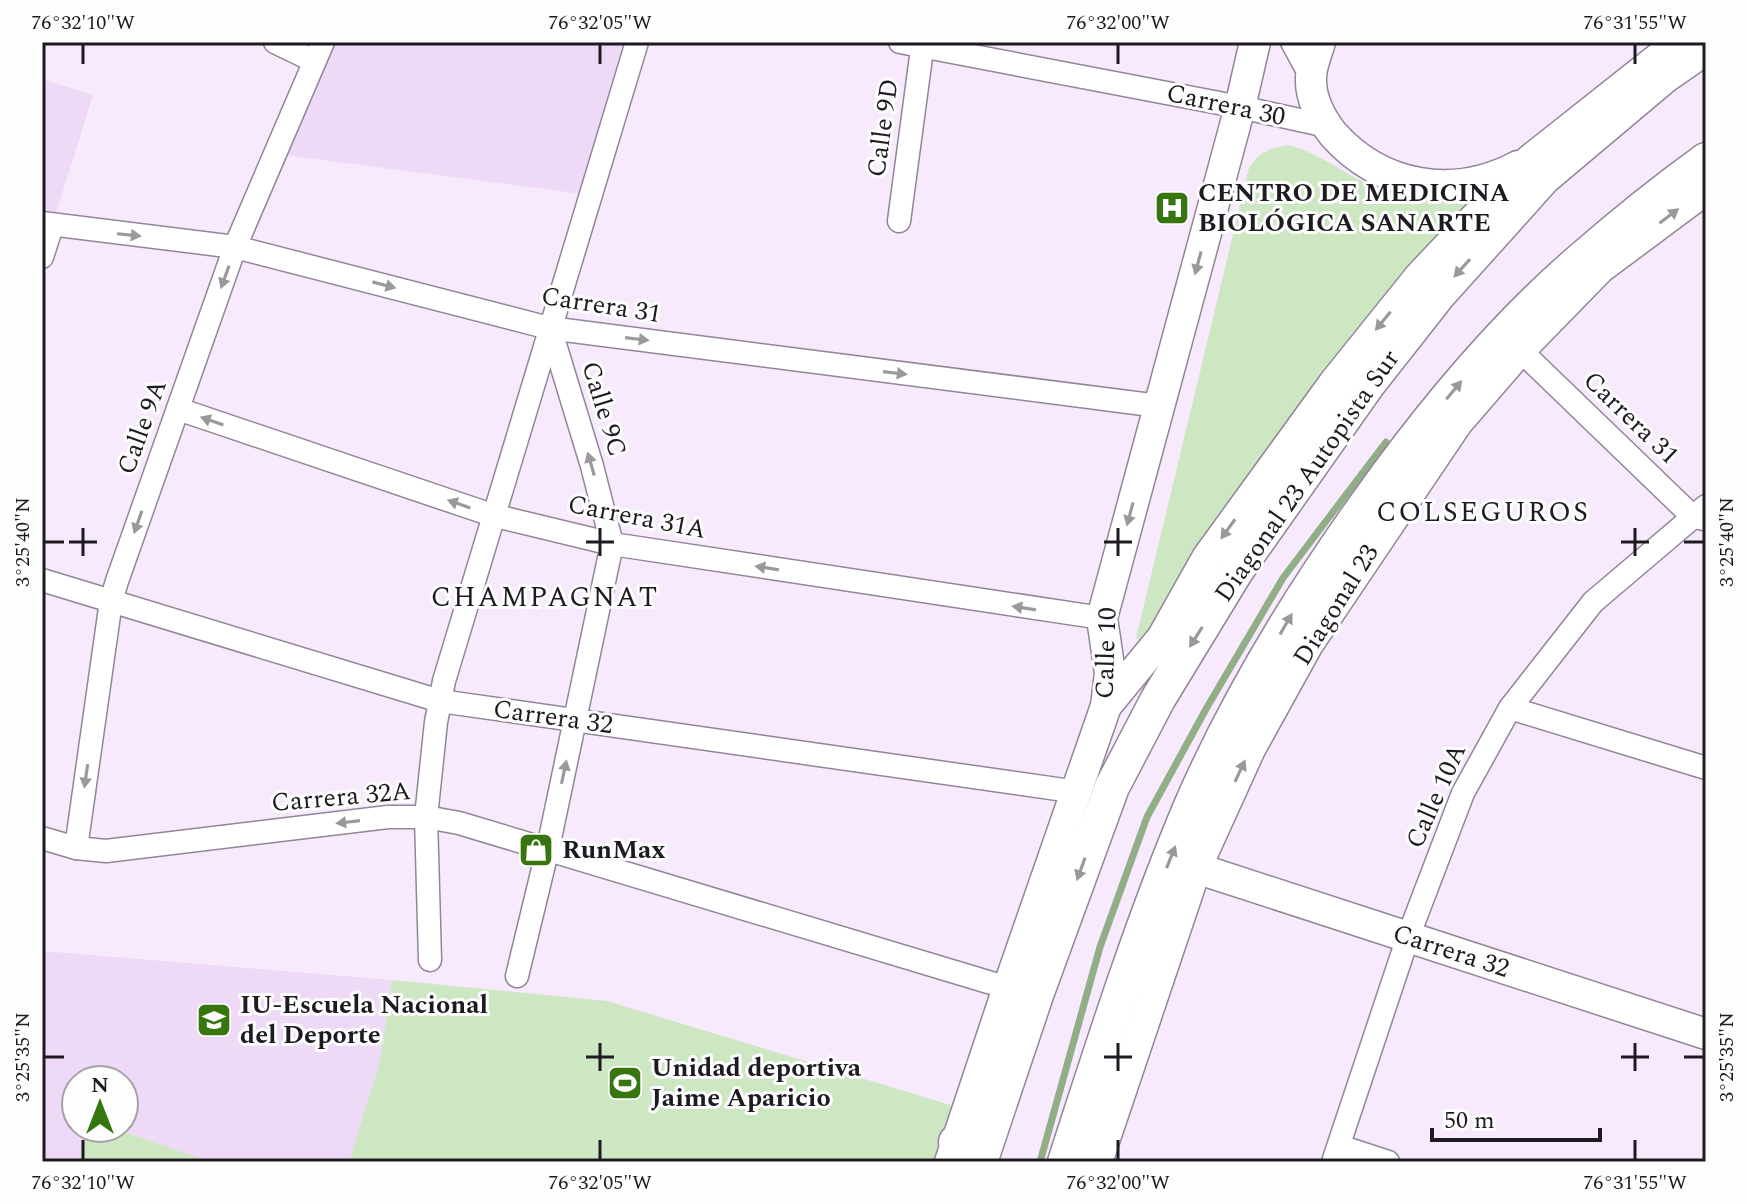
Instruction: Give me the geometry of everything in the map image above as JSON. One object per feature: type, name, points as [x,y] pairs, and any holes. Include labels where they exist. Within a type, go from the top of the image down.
[{"type":"main road","name":"Diagonal 23 Autopista Sur","points":[[1022,992],[1112,787],[1158,699],[1357,376],[1438,295],[1544,177],[1664,76],[1706,47]]},
{"type":"main road","points":[[1065,1162],[1128,1017],[1192,804],[1290,617],[1400,458],[1511,326],[1580,260],[1706,160]]},
{"type":"main road","name":"Calle 10","points":[[961,1155],[991,1127],[1022,992]]},
{"type":"street","points":[[275,42],[318,51]]},
{"type":"street","name":"Calle 9C","points":[[430,960],[426,817],[440,701],[492,515],[637,42]]},
{"type":"street","name":"Calle 10","points":[[961,1155],[1022,992],[1078,792],[1106,706],[1110,673],[1102,618],[1255,42]]},
{"type":"street","points":[[1292,42],[1311,77]]},
{"type":"street","points":[[1320,42],[1311,77],[1312,92],[1327,126],[1363,162],[1386,174],[1435,187],[1461,186],[1497,177],[1530,160]]},
{"type":"street","points":[[1106,706],[1162,638],[1207,558],[1357,376],[1420,276],[1530,160],[1679,42]]},
{"type":"street","name":"Carrera 30","points":[[915,43],[1327,126]]},
{"type":"street","name":"Calle 9D","points":[[899,221],[915,43]]},
{"type":"street","name":"Calle 9A","points":[[76,848],[111,601],[235,247],[277,154],[318,51]]},
{"type":"street","name":"Diagonal 23","points":[[1128,1017],[1250,749],[1308,644],[1457,423],[1520,350],[1600,268],[1706,189]]},
{"type":"street","points":[[42,257],[47,225]]},
{"type":"street","name":"Carrera 31","points":[[47,225],[235,247],[549,328],[1159,406]]},
{"type":"street","name":"Calle 9C","points":[[517,976],[548,848],[612,544],[592,466],[549,328]]},
{"type":"street","name":"Carrera 31","points":[[1520,350],[1701,514]]},
{"type":"street","name":"Carrera 31A","points":[[178,409],[492,515],[612,544],[1102,618]]},
{"type":"street","name":"Calle 10A","points":[[1336,1154],[1408,937],[1463,793],[1510,708],[1593,602],[1701,514]]},
{"type":"street","name":"Carrera 32","points":[[42,580],[440,701],[1078,792]]},
{"type":"street","points":[[1510,708],[1706,768]]},
{"type":"street","name":"Carrera 32A","points":[[42,838],[76,848],[106,851],[388,817],[426,817],[548,848],[1022,992]]},
{"type":"street","name":"Carrera 32","points":[[1196,868],[1706,1034]]},
{"type":"street","points":[[1097,1162],[1128,1017]]},
{"type":"street","points":[[1336,1154],[1388,1162]]},
{"type":"shaded area","points":[[323,42],[637,42],[590,195],[277,154]]},
{"type":"shaded area","points":[[42,79],[93,95],[52,226],[42,223]]},
{"type":"shaded area","name":"IU-Escuela Nacional del Deporte","points":[[42,951],[392,980],[380,1061],[349,1162],[212,1162],[140,1138],[140,1064],[60,1064],[60,1144],[84,1144],[78,1162],[42,1162]]},
{"type":"green space","points":[[1288,145],[1309,152],[1381,189],[1407,194],[1476,198],[1143,642],[1136,638],[1249,168],[1265,152]]},
{"type":"green space","name":"Unidad deportiva Jaime Aparicio","points":[[392,980],[607,1001],[967,1110],[950,1162],[349,1162],[380,1061]]},
{"type":"green space","points":[[140,1138],[212,1162],[78,1162],[84,1144],[140,1144]]},
{"type":"waterway","points":[[1040,1162],[1100,947],[1147,817],[1283,578],[1386,442]]},
{"type":"place","name":"CENTRO DE MEDICINA BIOLÓGICA SANARTE","points":[[1172,208]]},
{"type":"place","name":"RunMax","points":[[536,850]]},
{"type":"place","name":"IU-Escuela Nacional del Deporte","points":[[214,1020]]},
{"type":"place","name":"Unidad deportiva Jaime Aparicio","points":[[625,1083]]},
{"type":"district","name":"COLSEGUROS","points":[[1483,512]]},
{"type":"district","name":"CHAMPAGNAT","points":[[545,597]]}]
